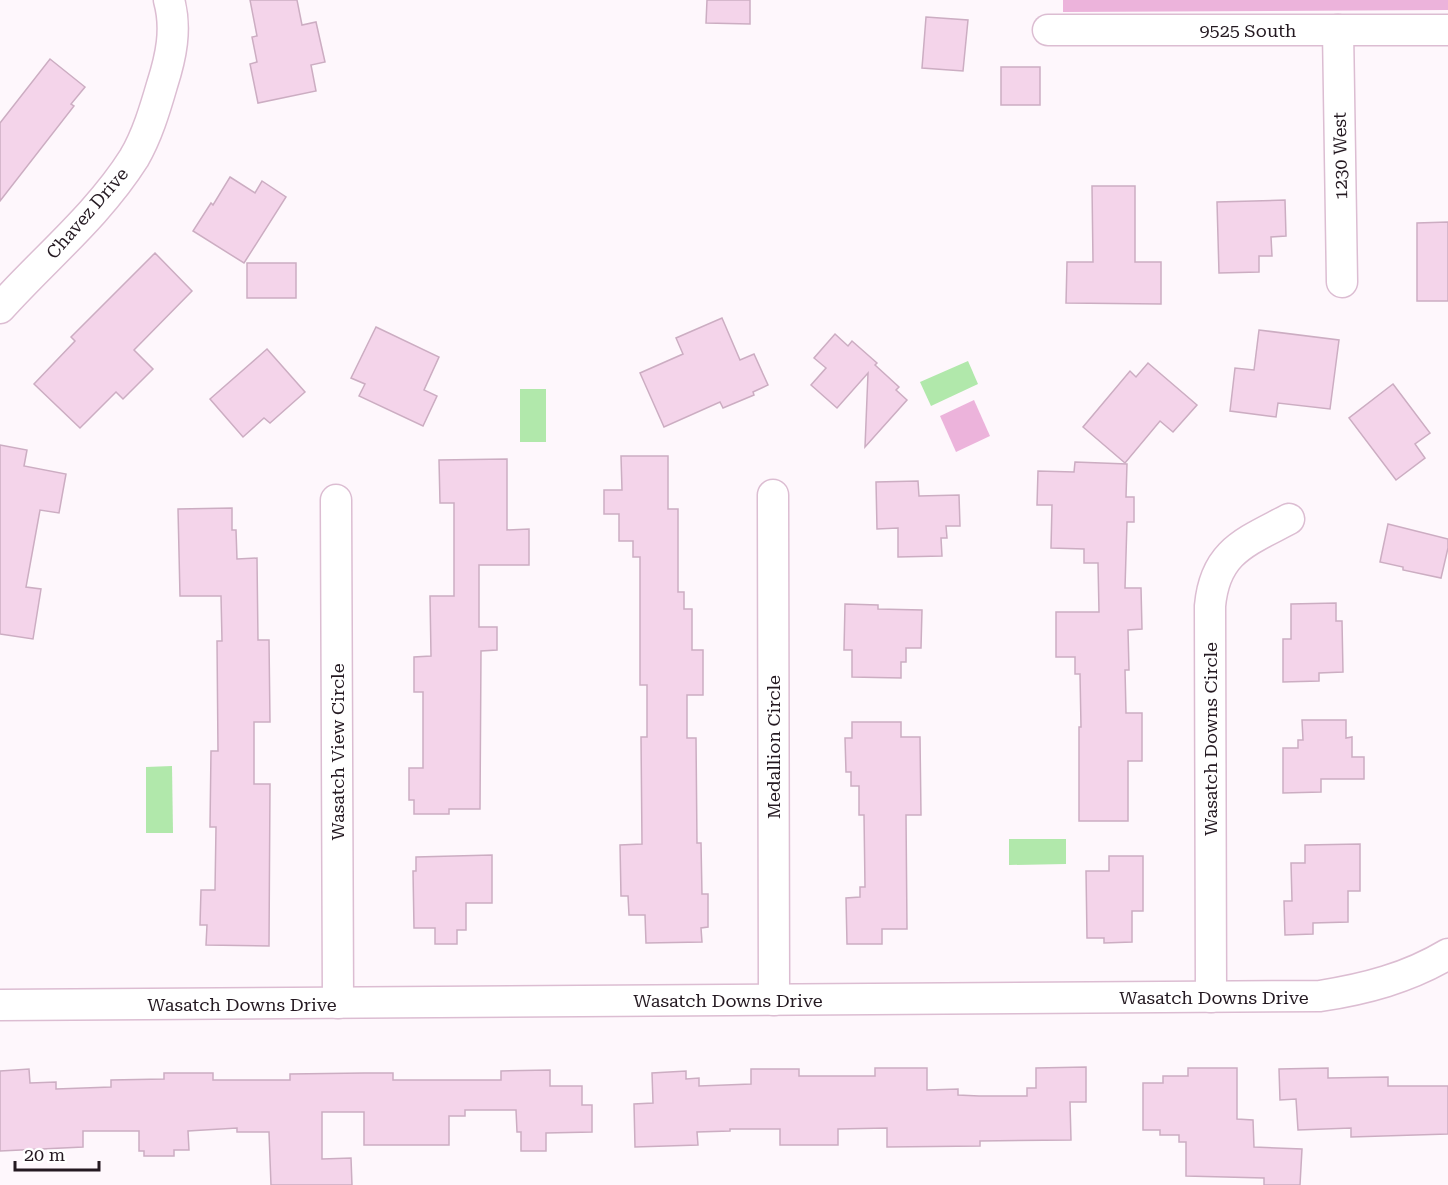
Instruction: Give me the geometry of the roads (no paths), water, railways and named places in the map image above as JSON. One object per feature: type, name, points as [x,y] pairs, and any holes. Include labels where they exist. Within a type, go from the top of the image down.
[{"type":"street","name":"Chavez Drive","points":[[0,308],[104,198],[135,156],[156,107],[170,61],[173,31],[169,0]]},
{"type":"street","name":"9525 South","points":[[1048,30],[1448,30]]},
{"type":"street","name":"1230 West","points":[[1338,30],[1342,282]]},
{"type":"street","name":"Medallion Circle","points":[[772,495],[774,1000]]},
{"type":"street","name":"Wasatch View Circle","points":[[336,500],[338,1003]]},
{"type":"street","name":"Wasatch Downs Circle","points":[[1211,997],[1209,606],[1211,587],[1219,569],[1230,554],[1246,542],[1289,519]]},
{"type":"street","name":"Wasatch Downs Drive","points":[[0,1005],[1320,996],[1363,989],[1405,976],[1448,954]]}]
